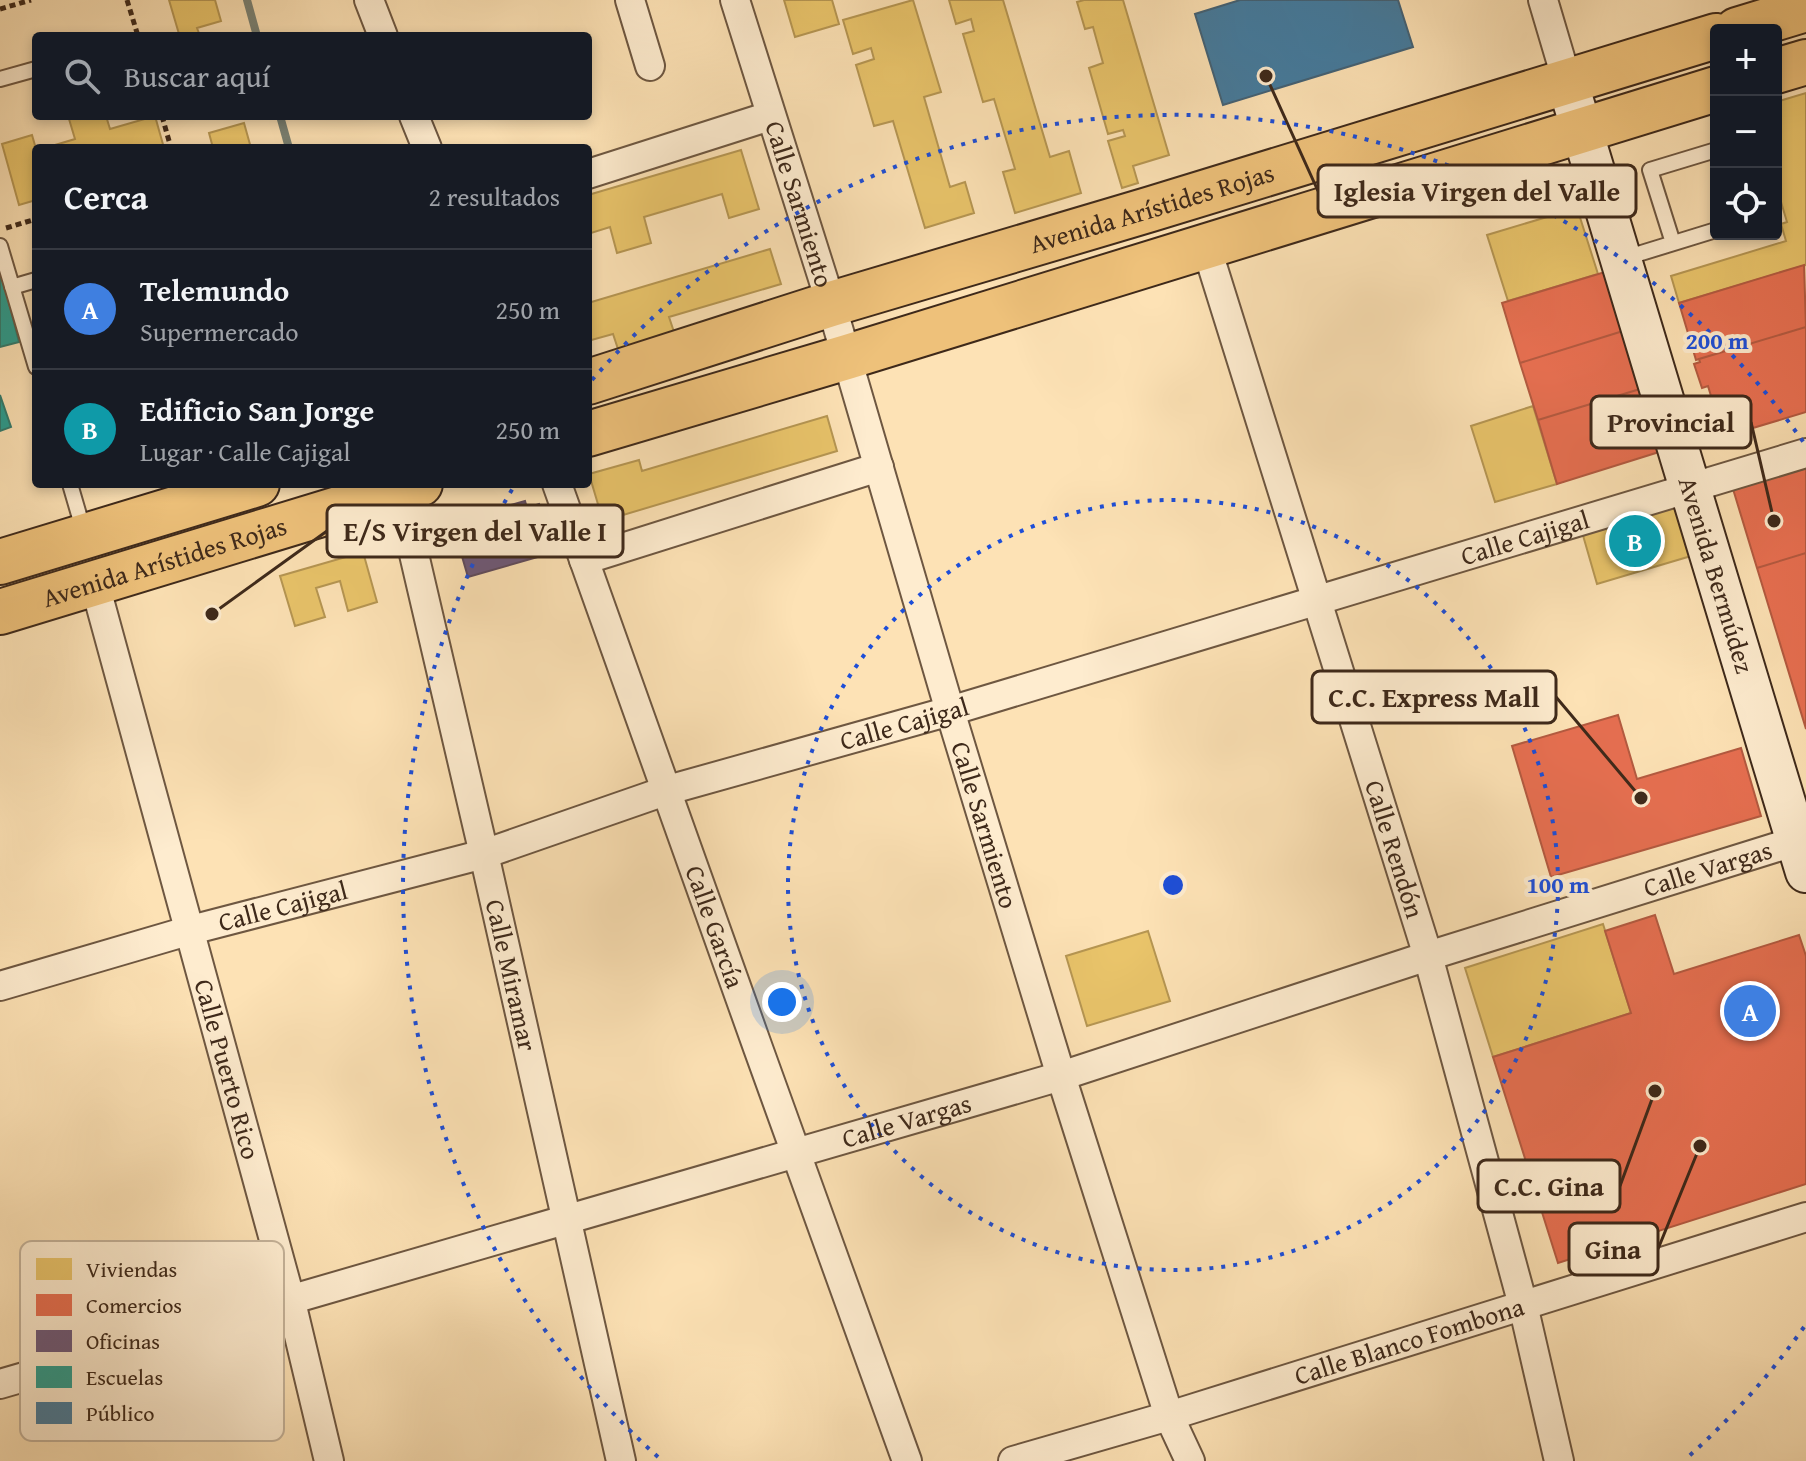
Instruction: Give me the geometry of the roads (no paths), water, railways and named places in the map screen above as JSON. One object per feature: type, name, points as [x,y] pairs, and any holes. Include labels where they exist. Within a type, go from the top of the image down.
[{"type":"main road","points":[[1757,24],[1806,9]]},
{"type":"main road","name":"Avenida Arístides Rojas","points":[[592,381],[831,304],[1710,38]]},
{"type":"main road","points":[[1782,69],[1806,62]]},
{"type":"main road","name":"Avenida Arístides Rojas","points":[[592,433],[1710,91]]},
{"type":"main road","name":"Avenida Arístides Rojas","points":[[0,562],[244,488]]},
{"type":"main road","name":"Avenida Arístides Rojas","points":[[0,612],[406,488]]},
{"type":"street","points":[[369,0],[381,32]]},
{"type":"street","points":[[630,0],[650,66]]},
{"type":"street","name":"Calle Sarmiento","points":[[735,0],[831,304],[1061,1076],[1169,1416],[1190,1461]]},
{"type":"street","name":"Avenida Bermúdez","points":[[1543,0],[1689,487],[1803,850]]},
{"type":"street","points":[[592,173],[770,116]]},
{"type":"street","points":[[416,120],[425,144]]},
{"type":"street","name":"Calle Rendón","points":[[1206,246],[1428,956],[1523,1305],[1559,1461]]},
{"type":"street","name":"Calle Cajigal","points":[[0,986],[191,930],[484,854],[668,790],[950,711],[1806,453]]},
{"type":"street","points":[[584,560],[879,467]]},
{"type":"street","name":"Calle Miramar","points":[[409,488],[484,854],[621,1461]]},
{"type":"street","name":"Calle García","points":[[558,488],[668,790],[794,1153],[907,1461]]},
{"type":"street","name":"Calle Puerto Rico","points":[[95,585],[275,1241]]},
{"type":"street","name":"Calle Vargas","points":[[284,1304],[1061,1076],[1428,956],[1803,850]]},
{"type":"street","name":"Calle Blanco Fombona","points":[[1013,1461],[1169,1416],[1806,1217]]},
{"type":"street","name":"Calle Puerto Rico","points":[[284,1276],[329,1461]]},
{"type":"street","name":"Calle Vargas","points":[[0,1384],[20,1378]]},
{"type":"lane","points":[[0,79],[32,70]]},
{"type":"lane","points":[[1673,243],[1650,170],[1710,152]]},
{"type":"lane","points":[[1621,259],[1710,232]]},
{"type":"lane","points":[[0,246],[32,354]]},
{"type":"lane","points":[[12,287],[32,281]]},
{"type":"lane","points":[[71,488],[86,536]]},
{"type":"waterway","points":[[247,0],[256,32]]},
{"type":"waterway","points":[[281,120],[288,144]]},
{"type":"place","name":"Iglesia Virgen del Valle","points":[[1266,76]]},
{"type":"place","name":"Provincial","points":[[1774,521]]},
{"type":"place","name":"Edificio San Jorge","points":[[1635,541]]},
{"type":"place","name":"E/S Virgen del Valle I","points":[[212,614]]},
{"type":"place","name":"C.C. Express Mall","points":[[1641,798]]},
{"type":"place","name":"Telemundo","points":[[1750,1011]]},
{"type":"place","name":"C.C. Gina","points":[[1655,1091]]},
{"type":"place","name":"Gina","points":[[1700,1146]]}]
